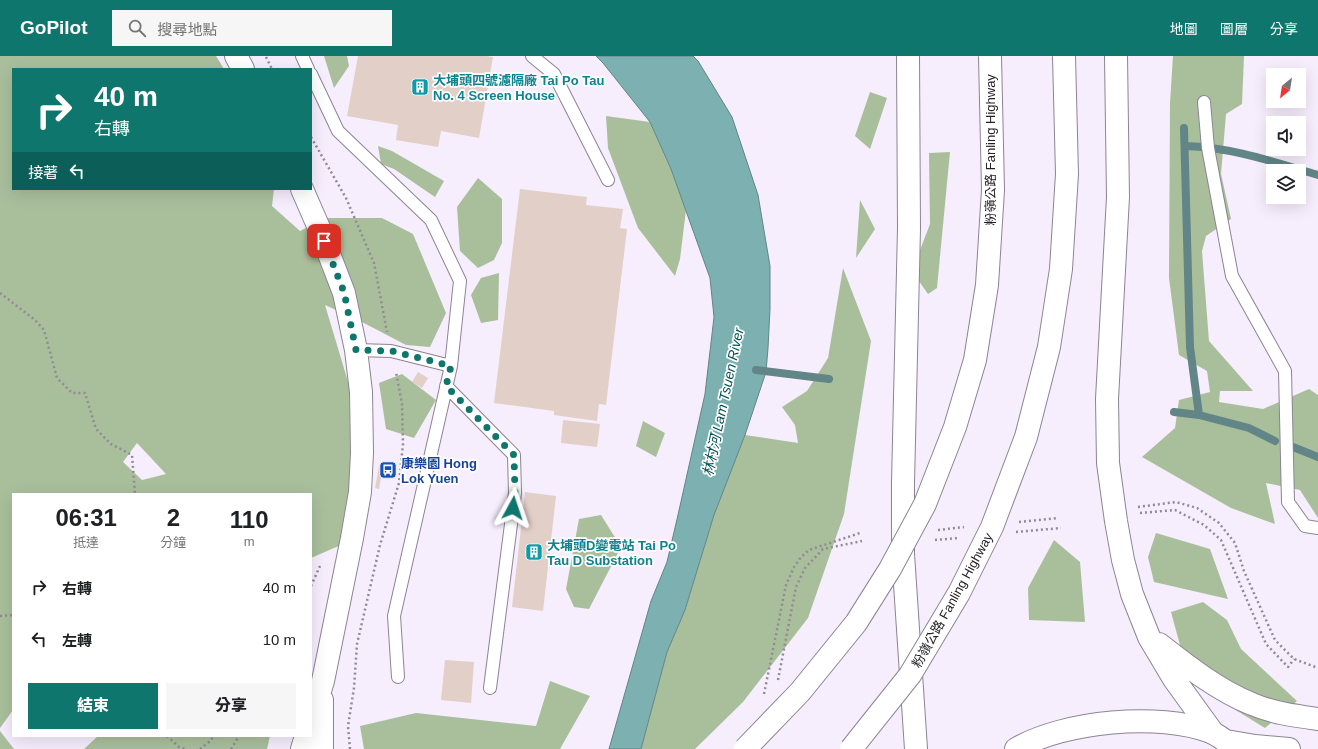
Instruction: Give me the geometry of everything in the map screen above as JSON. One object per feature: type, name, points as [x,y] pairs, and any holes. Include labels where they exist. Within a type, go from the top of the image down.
[{"type":"main road","points":[[236,56],[242,68]]},
{"type":"main road","points":[[908,56],[909,228],[903,483],[903,554],[916,749]]},
{"type":"main road","name":"粉嶺公路 Fanling Highway","points":[[744,749],[800,692],[856,623],[890,569],[925,504],[955,427],[975,360],[987,285],[993,190],[990,56]]},
{"type":"main road","name":"粉嶺公路 Fanling Highway","points":[[851,749],[910,675],[959,593],[992,527],[1026,437],[1049,347],[1061,269],[1067,174],[1064,56]]},
{"type":"main road","points":[[1116,56],[1118,197],[1107,399],[1108,464],[1123,560],[1132,594],[1149,637],[1174,679],[1225,741]]},
{"type":"main road","points":[[302,190],[344,292],[356,350],[361,392],[362,453],[360,492],[352,538],[322,681],[312,716]]},
{"type":"main road","points":[[1149,637],[1200,675],[1252,704],[1279,713],[1318,719]]},
{"type":"main road","points":[[322,681],[322,749]]},
{"type":"main road","points":[[1016,749],[1049,735],[1082,726],[1115,722],[1149,721],[1195,727],[1225,741],[1289,749]]},
{"type":"main road","points":[[302,749],[306,737]]},
{"type":"lane","points":[[302,56],[308,68]]},
{"type":"lane","points":[[532,56],[554,74],[608,180]]},
{"type":"lane","points":[[312,76],[338,131],[431,220],[460,281],[451,366],[394,616],[398,677]]},
{"type":"lane","points":[[1204,102],[1208,148],[1232,276],[1285,371],[1288,502],[1305,526],[1318,528]]},
{"type":"lane","points":[[356,350],[392,351],[451,366]]},
{"type":"lane","points":[[446,386],[514,455],[515,493],[490,688]]},
{"type":"path","points":[[265,56],[271,68]]},
{"type":"path","points":[[312,139],[346,198],[374,263],[385,326]]},
{"type":"path","points":[[0,294],[35,320],[44,330],[57,378],[72,393],[86,394],[96,429],[111,444],[132,454],[135,493]]},
{"type":"path","points":[[350,749],[348,726],[354,688],[358,644],[380,545],[400,484],[403,444],[402,404],[397,376]]},
{"type":"path","points":[[1132,508],[1176,502],[1197,508],[1219,523],[1235,542],[1244,571],[1275,640],[1294,659],[1318,668]]},
{"type":"path","points":[[1135,513],[1175,510],[1204,525],[1221,540],[1266,644],[1288,667],[1294,659]]},
{"type":"path","points":[[764,694],[786,585],[794,567],[801,557],[809,550],[860,533]]},
{"type":"path","points":[[776,687],[796,587],[805,568],[823,549],[862,542]]},
{"type":"path","points":[[312,584],[322,560]]},
{"type":"path","points":[[0,616],[12,615]]},
{"type":"path","points":[[168,737],[179,747],[185,749]]},
{"type":"path","points":[[200,749],[210,742],[213,737]]},
{"type":"path","points":[[231,749],[238,737]]},
{"type":"shaded area","points":[[0,56],[216,56],[223,68],[12,68],[12,190],[274,190],[272,206],[300,231],[326,218],[382,218],[413,234],[446,313],[430,347],[406,345],[325,305],[349,385],[352,495],[341,545],[312,558],[312,493],[12,493],[12,711],[0,728]],"holes":[[[137,443],[166,474],[142,480],[123,462]]]},
{"type":"shaded area","points":[[324,56],[347,56],[349,66],[334,88]]},
{"type":"shaded area","points":[[1173,56],[1244,56],[1242,104],[1226,114],[1221,174],[1231,219],[1206,236],[1202,251],[1209,341],[1253,391],[1220,391],[1219,402],[1263,409],[1309,389],[1318,395],[1318,518],[1300,490],[1266,483],[1275,524],[1231,508],[1142,457],[1175,428],[1179,400],[1210,392],[1207,371],[1179,355],[1169,278],[1170,103]]},
{"type":"shaded area","points":[[870,92],[887,98],[870,149],[855,136]]},
{"type":"shaded area","points":[[606,116],[650,122],[671,169],[686,210],[680,259],[675,276],[638,228],[608,148]]},
{"type":"shaded area","points":[[378,146],[392,151],[444,181],[435,197],[394,169],[381,164]]},
{"type":"shaded area","points":[[950,152],[937,288],[928,294],[912,271],[930,224],[929,153]]},
{"type":"shaded area","points":[[478,178],[502,199],[502,243],[494,260],[478,268],[460,251],[457,207]]},
{"type":"shaded area","points":[[860,200],[875,229],[856,258]]},
{"type":"shaded area","points":[[843,268],[871,341],[844,514],[808,618],[743,702],[695,749],[641,749],[667,652],[685,610],[714,515],[745,435],[798,443],[795,425],[782,407],[807,391],[828,358]]},
{"type":"shaded area","points":[[499,273],[498,320],[481,323],[471,295],[481,278]]},
{"type":"shaded area","points":[[402,374],[436,400],[414,438],[386,429],[379,383]]},
{"type":"shaded area","points":[[643,421],[665,433],[656,457],[636,446]]},
{"type":"shaded area","points":[[601,515],[621,547],[589,609],[574,607],[566,589],[579,519]]},
{"type":"shaded area","points":[[1156,533],[1210,549],[1228,599],[1154,582],[1148,557]]},
{"type":"shaded area","points":[[1054,540],[1080,562],[1085,622],[1029,620],[1028,588]]},
{"type":"shaded area","points":[[1203,602],[1227,620],[1241,649],[1297,701],[1265,728],[1190,682],[1171,612]]},
{"type":"shaded area","points":[[550,681],[590,696],[560,749],[364,749],[360,726],[416,713],[536,726]]},
{"type":"shaded area","points":[[0,731],[14,749],[0,749]]},
{"type":"shaded area","points":[[97,737],[270,737],[267,749],[84,749]]},
{"type":"water","name":"林村河 Lam Tsuen River","points":[[596,56],[693,56],[698,61],[732,117],[758,195],[770,266],[770,309],[766,372],[745,435],[714,515],[685,610],[667,652],[641,749],[609,749],[651,601],[667,562],[705,394],[714,317],[710,278],[671,169],[650,122]]},
{"type":"building","name":"大埔頭四號濾隔廠 Tai Po Tau No. 4 Screen House","points":[[358,56],[493,57],[479,138],[441,131],[438,147],[396,140],[398,125],[347,116]]},
{"type":"building","points":[[520,189],[587,197],[586,205],[623,209],[620,228],[627,229],[606,405],[599,404],[597,421],[554,415],[554,411],[494,403]]},
{"type":"building","points":[[418,372],[428,378],[422,388],[412,382]]},
{"type":"building","points":[[563,420],[600,424],[597,447],[561,443]]},
{"type":"building","points":[[379,466],[383,467],[379,489],[375,488]]},
{"type":"building","name":"大埔頭D變電站 Tai Po Tau D Substation","points":[[525,492],[556,496],[543,611],[512,607]]},
{"type":"building","points":[[445,660],[474,662],[471,703],[441,700]]},
{"type":"waterway","points":[[1184,128],[1190,347],[1199,415]]},
{"type":"waterway","points":[[1185,146],[1236,152],[1269,160],[1318,175]]},
{"type":"waterway","points":[[756,370],[829,379]]},
{"type":"waterway","points":[[1174,412],[1199,415],[1249,428],[1275,441]]},
{"type":"waterway","points":[[1293,447],[1318,457]]},
{"type":"place","name":"大埔頭四號濾隔廠 Tai Po Tau No. 4 Screen House","points":[[420,87]]},
{"type":"place","name":"康樂園 Hong Lok Yuen","points":[[388,470]]},
{"type":"place","name":"大埔頭D變電站 Tai Po Tau D Substation","points":[[534,552]]},
{"type":"route","points":[[324,241],[344,292],[356,350],[392,351],[451,366],[446,386],[514,455],[515,493],[513,508]]}]
